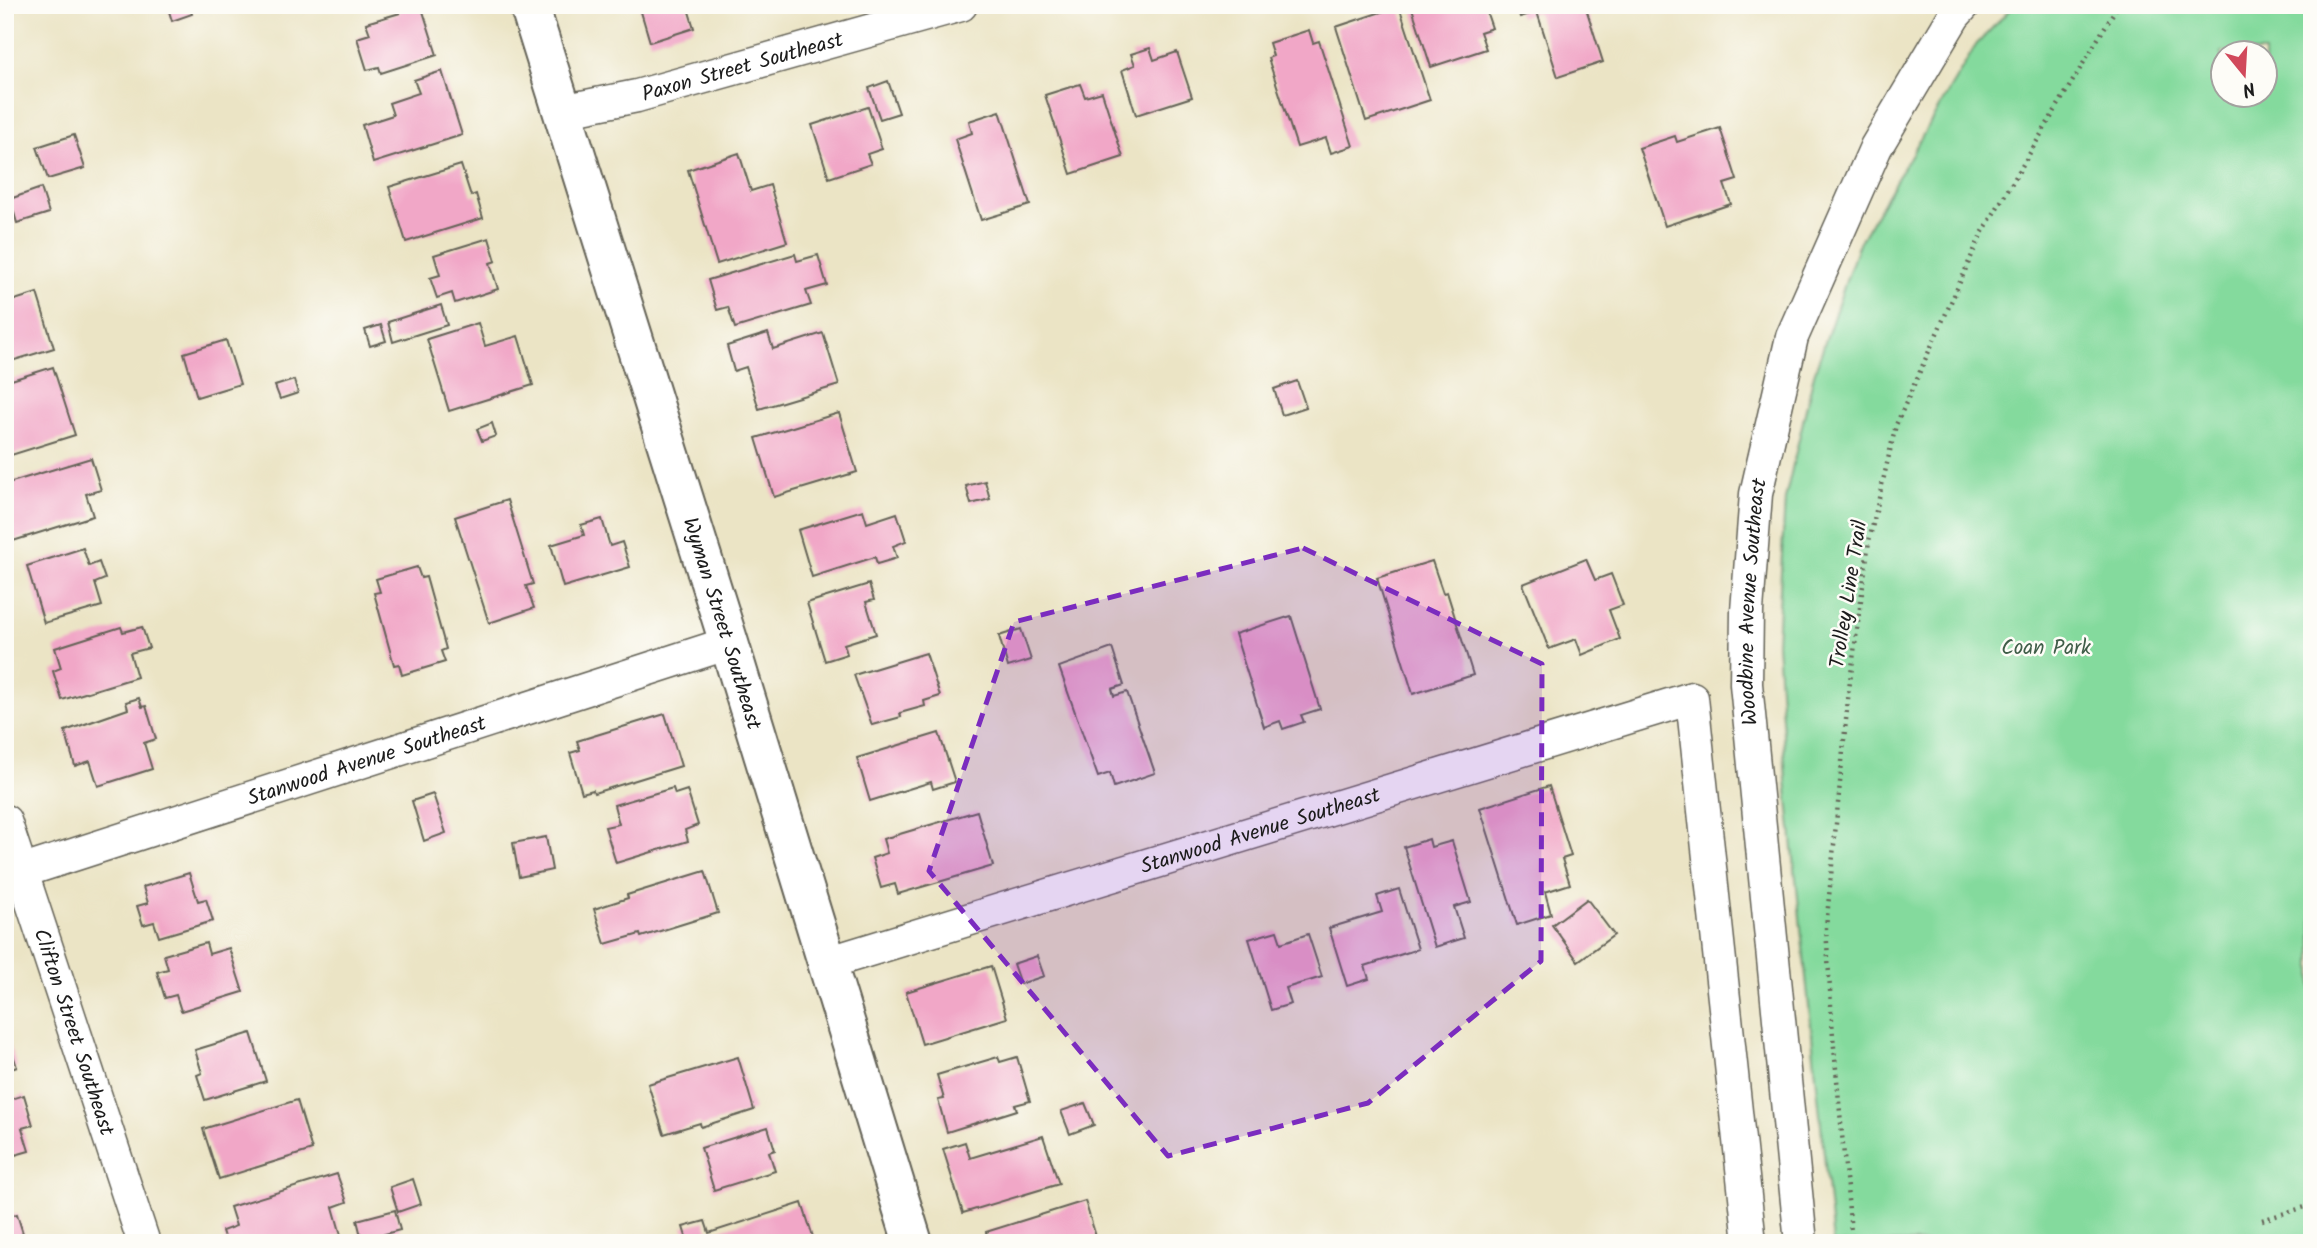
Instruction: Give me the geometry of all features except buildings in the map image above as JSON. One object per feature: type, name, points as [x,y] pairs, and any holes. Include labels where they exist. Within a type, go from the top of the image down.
[{"type":"street","name":"Wyman Street Southeast","points":[[529,5],[913,1243]]},
{"type":"street","name":"Paxon Street Southeast","points":[[562,111],[637,96],[961,5]]},
{"type":"street","name":"Woodbine Avenue Southeast","points":[[1801,1243],[1746,684],[1747,611],[1756,494],[1792,337],[1876,147],[1954,16],[1964,5]]},
{"type":"street","name":"Stanwood Avenue Southeast","points":[[13,875],[729,643]]},
{"type":"street","name":"Stanwood Avenue Southeast","points":[[827,963],[1692,698],[1750,1243]]},
{"type":"street","name":"Clifton Street Southeast","points":[[5,821],[13,875],[144,1243]]},
{"type":"path","name":"Trolley Line Trail","points":[[1852,1243],[1826,928],[1849,689],[1869,541],[1896,425],[1981,234],[2118,5]]},
{"type":"path","points":[[2262,1220],[2312,1205]]},
{"type":"highlighted area","points":[[1303,548],[1542,664],[1541,961],[1368,1103],[1168,1156],[929,871],[1014,622]]},
{"type":"green space","name":"Coan Park","points":[[2014,5],[2312,5],[2312,1243],[1833,1243],[1786,780],[1777,643],[1785,499],[1814,374],[1859,243],[1976,45]]}]
